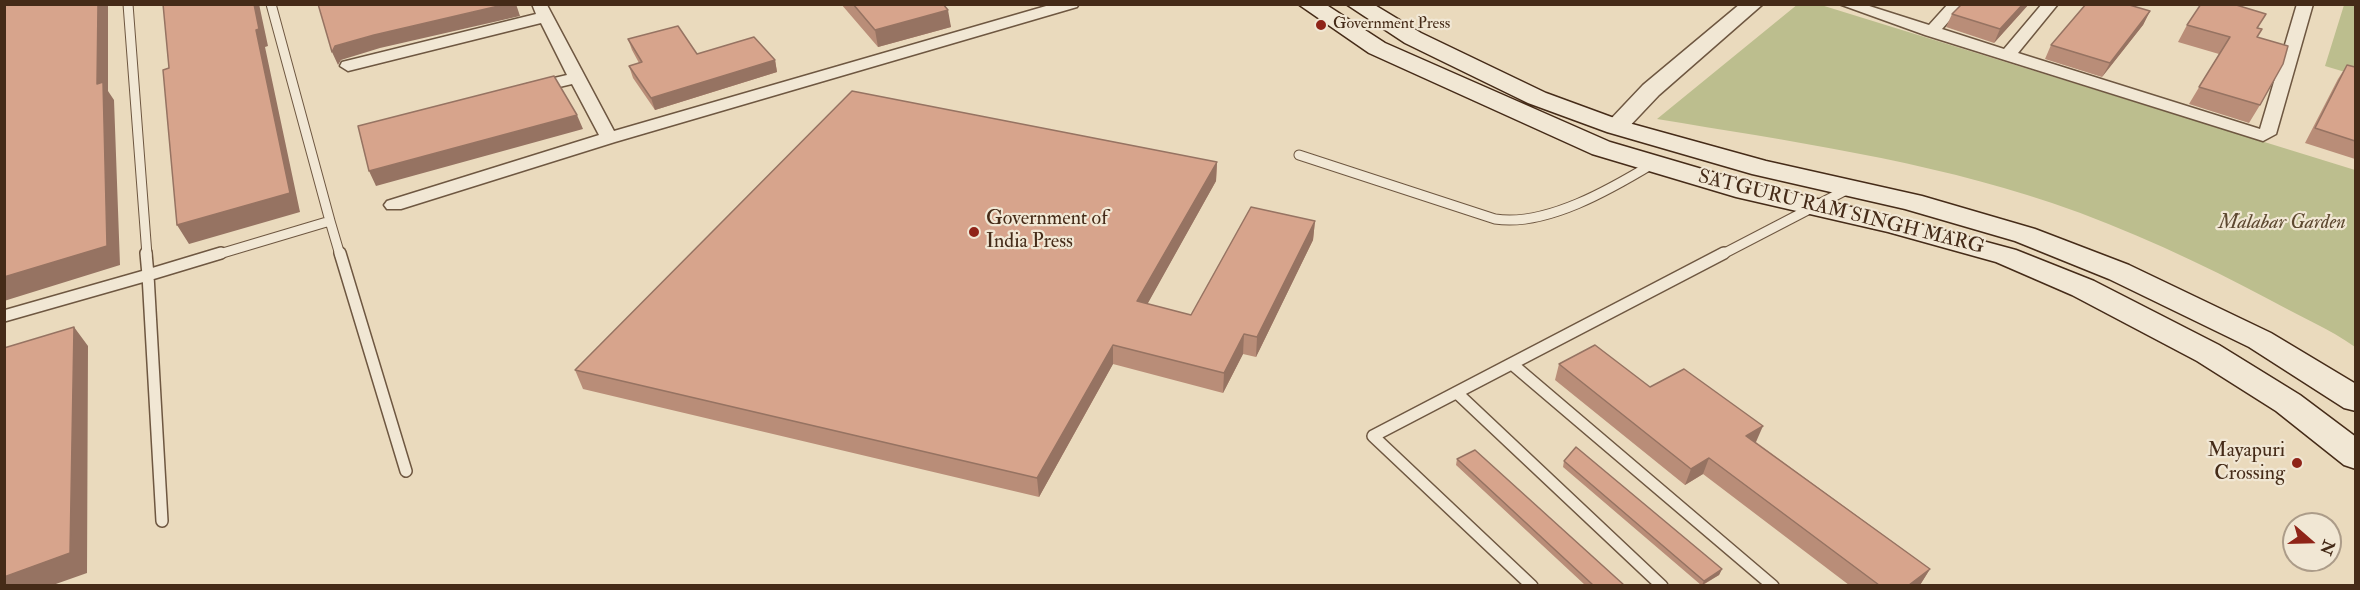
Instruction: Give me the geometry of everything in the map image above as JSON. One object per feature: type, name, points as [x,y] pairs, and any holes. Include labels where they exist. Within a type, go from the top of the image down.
[{"type":"main road","name":"SATGURU RAM SINGH MARG","points":[[1309,4],[1377,48],[1516,112],[1609,137],[1912,202],[2025,235],[2119,272],[2260,340],[2355,400]]},
{"type":"main road","name":"SATGURU RAM SINGH MARG","points":[[1357,4],[1413,38],[1537,98],[1654,163],[1746,190],[2006,256],[2083,288],[2208,352],[2288,403],[2355,456]]},
{"type":"street","points":[[394,205],[1037,9],[1072,4]]},
{"type":"street","points":[[1609,137],[1651,90],[1753,4]]},
{"type":"street","points":[[1846,4],[2263,135],[2267,134],[2305,4]]},
{"type":"street","points":[[1931,32],[1957,4]]},
{"type":"street","points":[[2007,56],[2051,4]]},
{"type":"street","points":[[348,66],[542,11],[609,138]]},
{"type":"street","points":[[508,95],[576,78]]},
{"type":"lane","points":[[128,4],[148,275],[162,521]]},
{"type":"lane","points":[[272,4],[330,221],[406,471]]},
{"type":"lane","points":[[1299,155],[1495,219],[1514,222],[1531,219],[1605,192],[1654,163]]},
{"type":"lane","points":[[1532,585],[1373,436],[1850,188]]},
{"type":"lane","points":[[4,316],[330,221]]},
{"type":"lane","points":[[1512,364],[1773,585]]},
{"type":"lane","points":[[1457,393],[1662,585]]},
{"type":"green space","name":"Malabar Garden","points":[[1798,4],[1821,5],[2355,170],[2355,347],[2325,328],[2191,260],[2136,235],[2052,203],[1906,163],[1657,119]]},
{"type":"green space","points":[[2344,5],[2355,5],[2355,75],[2325,66]]},
{"type":"building","points":[[4,4],[98,4],[97,84],[103,82],[107,246],[4,277]]},
{"type":"building","points":[[163,4],[254,4],[259,29],[256,30],[290,193],[177,225],[163,70],[169,68]]},
{"type":"building","points":[[318,4],[507,4],[374,35],[335,46],[332,52]]},
{"type":"building","points":[[853,4],[943,4],[948,10],[875,30]]},
{"type":"building","points":[[1962,4],[2023,4],[2000,29],[1952,14]]},
{"type":"building","points":[[2086,4],[2126,4],[2150,11],[2110,63],[2051,45]]},
{"type":"building","points":[[2201,4],[2233,4],[2266,14],[2257,28],[2262,29],[2257,37],[2288,46],[2283,64],[2260,105],[2199,87],[2230,37],[2187,25]]},
{"type":"building","points":[[678,26],[697,54],[754,37],[775,60],[651,98],[629,66],[642,62],[628,39]]},
{"type":"building","points":[[2347,65],[2355,67],[2355,141],[2315,128]]},
{"type":"building","points":[[554,76],[577,115],[369,171],[358,126]]},
{"type":"building","points":[[852,91],[1217,162],[1137,301],[1191,315],[1251,207],[1315,221],[1257,337],[1244,334],[1224,373],[1113,345],[1037,478],[575,370]]},
{"type":"building","points":[[74,327],[70,553],[4,577],[4,348]]},
{"type":"building","points":[[1595,345],[1650,387],[1684,369],[1763,426],[1746,436],[1930,569],[1909,585],[1879,585],[1709,458],[1691,469],[1559,364]]},
{"type":"building","points":[[1576,447],[1722,569],[1704,581],[1564,461]]},
{"type":"building","points":[[1475,450],[1624,585],[1593,585],[1457,459]]},
{"type":"place","name":"Government Press","points":[[1321,25]]},
{"type":"place","name":"Government of India Press","points":[[974,232]]},
{"type":"place","name":"Mayapuri Crossing","points":[[2297,463]]}]
